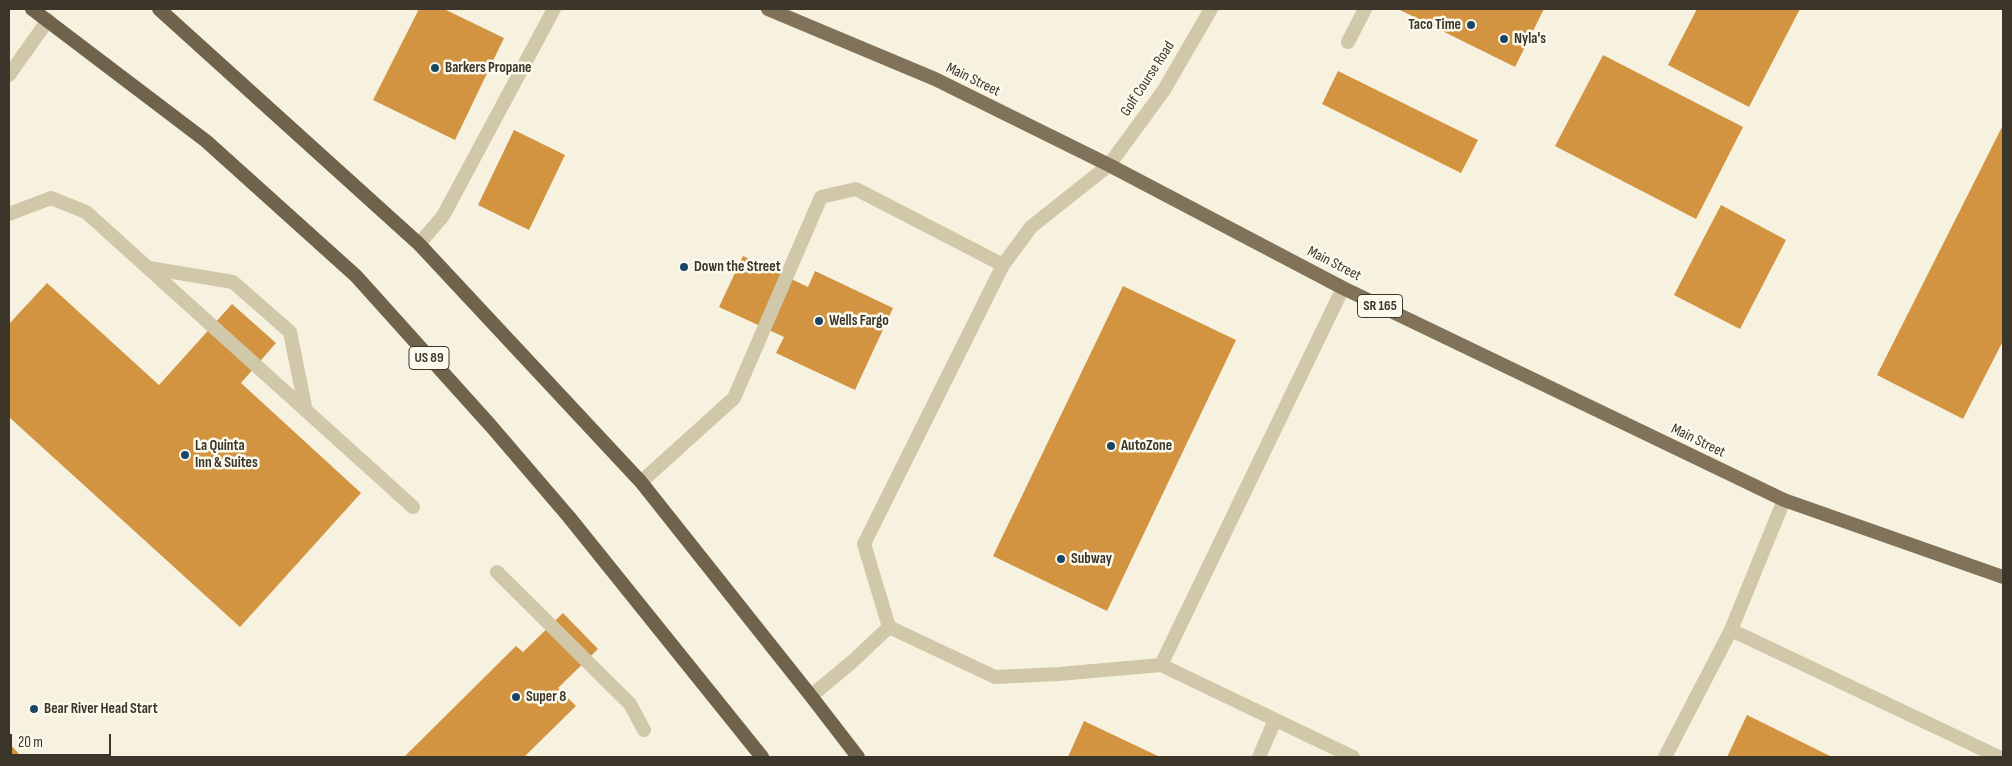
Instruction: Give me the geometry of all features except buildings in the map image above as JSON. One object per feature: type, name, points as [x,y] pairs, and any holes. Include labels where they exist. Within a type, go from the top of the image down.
[{"type":"highway","name":"US 89","points":[[32,9],[206,141],[356,276],[490,426],[568,517],[756,755]]},
{"type":"highway","points":[[159,9],[419,244],[641,482],[858,757]]},
{"type":"highway","points":[[170,9],[175,24]]},
{"type":"main road","name":"Main Street","points":[[768,9],[935,79],[1109,165],[1344,288],[1784,500],[2003,577]]},
{"type":"street","points":[[419,244],[443,216],[554,9]]},
{"type":"street","name":"Golf Course Road","points":[[889,627],[864,544],[1003,264],[1031,227],[1109,165],[1164,90],[1211,9]]},
{"type":"street","points":[[1348,42],[1365,9]]},
{"type":"street","points":[[9,75],[48,20]]},
{"type":"street","points":[[641,482],[734,398],[821,197],[856,189],[1003,264]]},
{"type":"street","points":[[9,214],[51,198],[86,212],[413,506]]},
{"type":"street","points":[[148,268],[233,282],[290,332],[306,411]]},
{"type":"street","points":[[1161,665],[1344,288]]},
{"type":"street","points":[[1665,757],[1731,630],[1784,500]]},
{"type":"street","points":[[497,572],[630,704],[644,730]]},
{"type":"street","points":[[811,696],[853,661],[889,627],[995,677],[1059,674],[1161,665],[1353,757]]},
{"type":"street","points":[[1731,630],[1999,757]]},
{"type":"street","points":[[1259,757],[1275,720]]},
{"type":"place","name":"Taco Time","points":[[1471,25]]},
{"type":"place","name":"Nyla's","points":[[1504,39]]},
{"type":"place","name":"Barkers Propane","points":[[435,68]]},
{"type":"place","name":"Down the Street","points":[[684,267]]},
{"type":"place","name":"Wells Fargo","points":[[819,321]]},
{"type":"place","name":"AutoZone","points":[[1111,446]]},
{"type":"place","name":"La Quinta Inn & Suites","points":[[185,455]]},
{"type":"place","name":"Subway","points":[[1061,559]]},
{"type":"place","name":"Super 8","points":[[516,697]]},
{"type":"place","name":"Bear River Head Start","points":[[34,709]]}]
